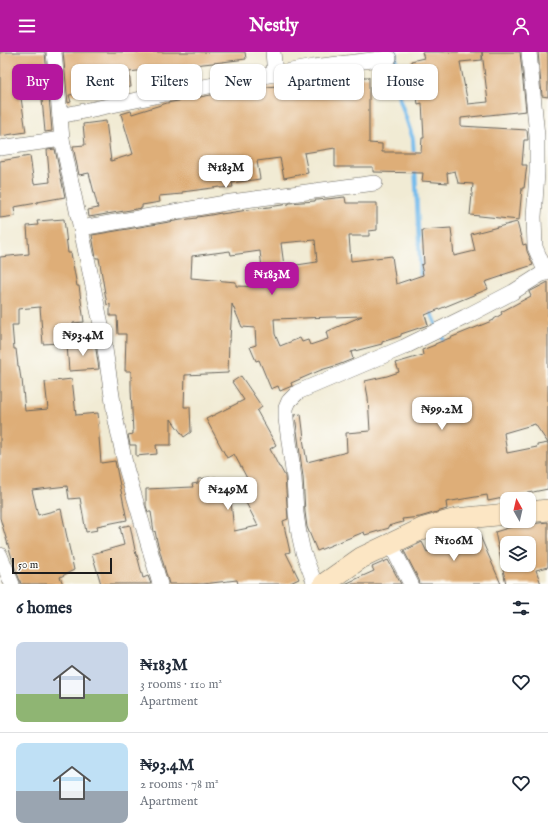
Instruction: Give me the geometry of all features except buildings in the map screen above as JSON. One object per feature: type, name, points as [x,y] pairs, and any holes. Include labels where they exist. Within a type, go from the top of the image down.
[{"type":"street","points":[[54,52],[62,139],[102,329],[126,468],[160,584]]},
{"type":"street","points":[[273,52],[274,64]]},
{"type":"street","points":[[315,584],[303,552],[296,513],[294,478],[286,419],[286,408],[289,401],[298,392],[404,347],[513,292],[540,275],[547,273],[535,247],[534,217],[537,173],[537,136],[529,52]]},
{"type":"street","points":[[338,64],[389,58]]},
{"type":"street","points":[[60,116],[165,94],[274,74]]},
{"type":"street","points":[[0,148],[62,139]]},
{"type":"street","points":[[81,228],[230,202],[375,183]]},
{"type":"street","points":[[536,511],[548,510]]},
{"type":"street","points":[[324,584],[361,558],[424,528],[456,519],[500,515]]},
{"type":"street","points":[[390,543],[411,584]]},
{"type":"street","points":[[0,555],[12,584]]},
{"type":"waterway","points":[[395,52],[400,100],[413,139],[414,157]]},
{"type":"waterway","points":[[415,168],[421,281]]},
{"type":"waterway","points":[[429,308],[446,345]]}]
